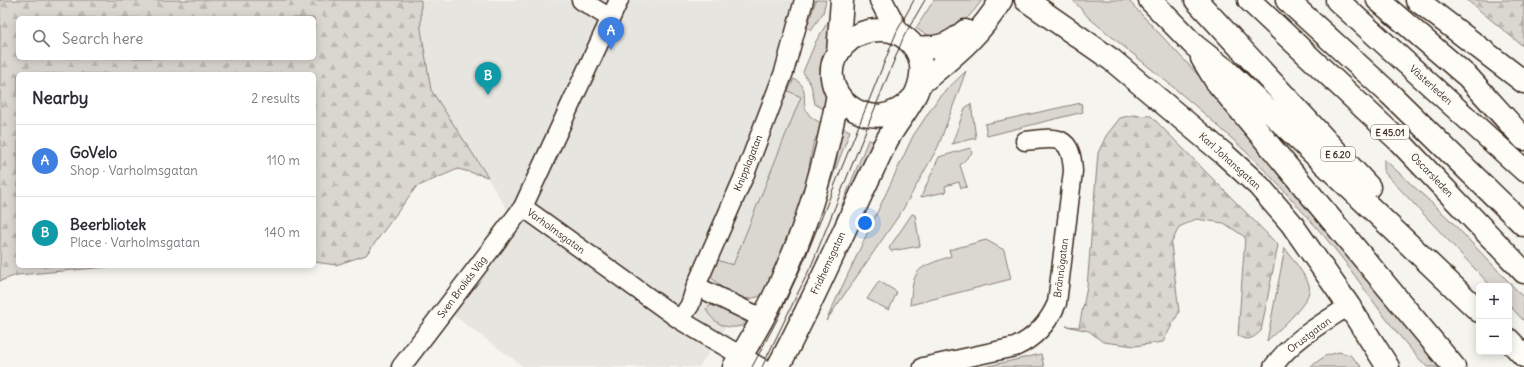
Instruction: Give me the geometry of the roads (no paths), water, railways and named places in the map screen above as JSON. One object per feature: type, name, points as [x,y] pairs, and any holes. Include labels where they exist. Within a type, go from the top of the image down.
[{"type":"main road","points":[[842,0],[838,53],[832,70],[834,87],[838,94],[853,109],[862,114],[878,116],[890,114],[899,110],[966,45],[990,19],[1001,0],[981,14],[958,38],[951,42],[937,47],[914,46]]},
{"type":"main road","name":"Karl Johansgatan","points":[[1026,0],[1112,60],[1224,154],[1259,186],[1291,223],[1349,306],[1388,367]]},
{"type":"main road","points":[[1150,0],[1195,46],[1227,71],[1476,308]]},
{"type":"main road","name":"E 6.20","points":[[1196,0],[1476,304]]},
{"type":"main road","name":"Oscarsleden","points":[[1249,0],[1399,141],[1524,272]]},
{"type":"main road","name":"E 45.01","points":[[1287,0],[1395,100],[1524,226]]},
{"type":"main road","name":"Västerleden","points":[[1337,0],[1524,170]]},
{"type":"main road","points":[[1378,0],[1468,77],[1524,139]]},
{"type":"main road","points":[[1417,0],[1524,82]]},
{"type":"main road","points":[[882,1],[896,32]]},
{"type":"main road","points":[[838,53],[848,40],[865,32],[887,30],[896,32]]},
{"type":"main road","name":"Fridhemsgatan","points":[[778,367],[886,142],[917,91],[922,67],[919,55],[914,46],[904,36],[896,32]]},
{"type":"main road","points":[[1195,46],[1216,81],[1454,367]]},
{"type":"main road","points":[[738,362],[764,319],[784,278],[812,204],[827,148],[838,94]]},
{"type":"street","points":[[581,0],[610,18]]},
{"type":"street","name":"Varholmsgatan","points":[[619,0],[523,207],[738,362],[760,367]]},
{"type":"street","name":"Knipplagatan","points":[[680,320],[690,305],[696,286],[745,174],[784,72],[804,0]]},
{"type":"street","name":"Brännögatan","points":[[923,367],[1015,347],[1028,341],[1045,326],[1052,315],[1058,296],[1073,172],[1072,154],[1065,143],[1059,139],[1051,138],[1025,141]]},
{"type":"street","name":"Sven Brolids Väg","points":[[401,367],[523,207]]},
{"type":"street","points":[[696,286],[764,319]]},
{"type":"street","name":"Orustgatan","points":[[1273,367],[1280,357],[1302,338],[1349,306]]},
{"type":"tram line","points":[[752,367],[777,320],[804,261],[897,31],[914,0]]},
{"type":"tram line","points":[[762,367],[812,264],[904,36],[925,0]]},
{"type":"place","name":"GoVelo","points":[[611,50]]},
{"type":"place","name":"Beerbliotek","points":[[488,95]]}]
